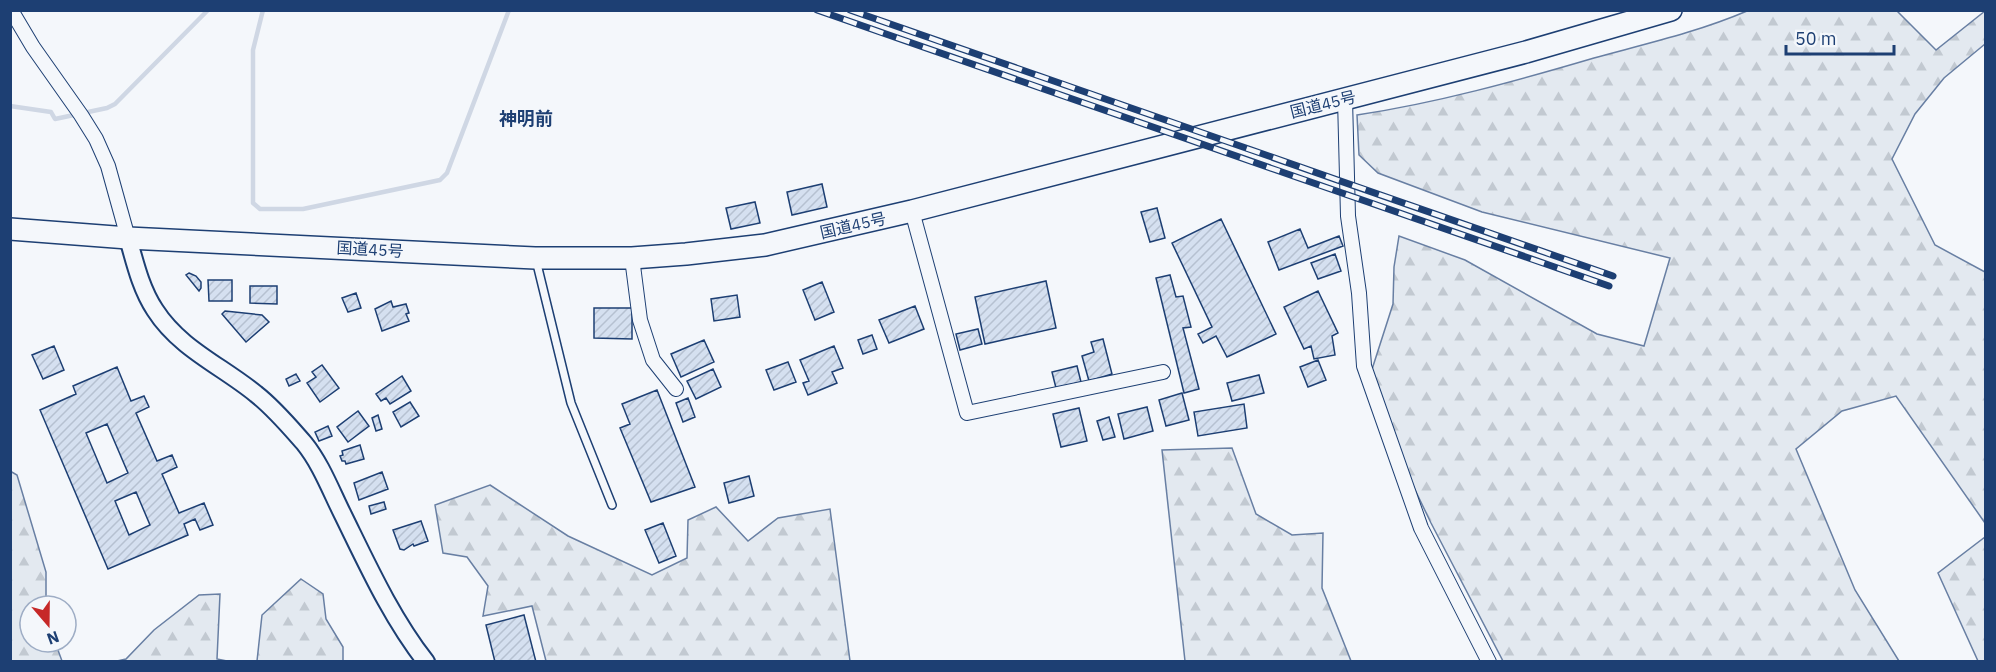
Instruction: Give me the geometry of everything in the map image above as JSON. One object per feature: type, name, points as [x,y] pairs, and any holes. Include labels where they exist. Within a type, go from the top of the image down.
[{"type":"highway","name":"国道45号","points":[[10,229],[128,238],[535,258],[632,258],[765,244],[912,211],[1526,52],[1671,10]]},
{"type":"street","points":[[11,10],[33,47],[96,139],[108,166],[147,297],[156,312],[188,348],[256,394],[278,414],[306,446],[334,496],[383,596],[426,662]]},
{"type":"street","points":[[1345,99],[1348,216],[1359,293],[1364,366],[1421,528],[1489,662]]},
{"type":"street","points":[[912,211],[967,413],[1163,372]]},
{"type":"street","points":[[632,258],[640,320],[653,360],[676,388]]},
{"type":"lane","points":[[535,258],[571,404],[612,505]]},
{"type":"green space","points":[[1747,11],[1897,11],[1936,50],[1985,11],[1985,44],[1944,78],[1915,114],[1892,159],[1935,245],[1985,272],[1985,523],[1896,396],[1842,411],[1796,449],[1855,590],[1899,661],[1503,661],[1431,523],[1366,388],[1393,304],[1394,267],[1399,236],[1465,260],[1597,334],[1644,346],[1670,258],[1482,212],[1378,173],[1359,155],[1357,115],[1447,98],[1506,83],[1691,31]]},
{"type":"green space","points":[[1232,448],[1256,514],[1292,535],[1323,533],[1322,588],[1351,661],[1185,661],[1162,450]]},
{"type":"green space","points":[[10,471],[17,475],[46,572],[46,594],[18,594],[18,654],[59,654],[62,661],[11,661]]},
{"type":"green space","points":[[490,485],[568,536],[652,575],[687,558],[688,520],[716,507],[748,541],[778,518],[830,509],[850,661],[546,661],[532,606],[483,616],[488,586],[467,557],[443,553],[435,505]]},
{"type":"green space","points":[[1985,537],[1985,661],[1978,661],[1938,573]]},
{"type":"green space","points":[[301,579],[323,594],[326,619],[343,647],[343,661],[257,661],[262,615]]},
{"type":"green space","points":[[220,594],[217,659],[227,661],[117,661],[126,659],[154,630],[199,595]]},
{"type":"building","points":[[822,184],[827,207],[792,215],[787,192]]},
{"type":"building","points":[[755,202],[760,223],[731,229],[726,208]]},
{"type":"building","points":[[1157,208],[1165,238],[1150,242],[1141,212]]},
{"type":"building","points":[[1221,219],[1276,334],[1227,357],[1216,336],[1203,343],[1198,334],[1212,327],[1172,243]]},
{"type":"building","points":[[1300,229],[1308,248],[1339,236],[1343,246],[1279,270],[1268,242]]},
{"type":"building","points":[[1335,254],[1341,271],[1318,279],[1311,263]]},
{"type":"building","points":[[189,273],[201,282],[199,291],[186,275]]},
{"type":"building","points":[[1170,275],[1176,297],[1183,296],[1191,327],[1183,328],[1199,389],[1184,393],[1156,278]]},
{"type":"building","points":[[208,280],[232,280],[232,301],[209,301]]},
{"type":"building","points":[[1046,281],[1056,328],[985,344],[975,297]]},
{"type":"building","points":[[822,282],[834,312],[815,320],[803,290]]},
{"type":"building","points":[[250,286],[277,286],[277,304],[250,303]]},
{"type":"building","points":[[1318,291],[1338,333],[1332,336],[1335,355],[1314,359],[1311,346],[1304,349],[1284,307]]},
{"type":"building","points":[[356,293],[361,308],[348,312],[342,298]]},
{"type":"building","points":[[737,295],[740,317],[714,321],[711,299]]},
{"type":"building","points":[[391,301],[393,307],[406,304],[409,321],[382,331],[375,309]]},
{"type":"building","points":[[915,306],[924,329],[889,343],[879,320]]},
{"type":"building","points":[[594,308],[632,308],[632,339],[594,338]]},
{"type":"building","points":[[225,311],[262,315],[269,322],[246,342],[222,314]]},
{"type":"building","points":[[978,329],[982,344],[960,350],[956,334]]},
{"type":"building","points":[[872,335],[877,349],[863,354],[858,340]]},
{"type":"building","points":[[1103,339],[1112,374],[1089,381],[1082,356],[1094,352],[1091,342]]},
{"type":"building","points":[[704,340],[714,362],[681,377],[671,354]]},
{"type":"building","points":[[54,346],[64,370],[43,379],[32,355]]},
{"type":"building","points":[[834,346],[843,368],[832,372],[837,383],[808,395],[803,383],[809,381],[800,360]]},
{"type":"building","points":[[1318,360],[1326,380],[1308,387],[1300,367]]},
{"type":"building","points":[[788,362],[796,382],[774,390],[766,370]]},
{"type":"building","points":[[322,365],[339,388],[320,402],[307,383],[316,377],[312,372]]},
{"type":"building","points":[[1077,366],[1081,382],[1056,388],[1052,372]]},
{"type":"building","points":[[117,367],[131,401],[144,396],[149,407],[136,413],[157,461],[172,455],[177,467],[162,474],[179,513],[204,503],[213,525],[200,530],[195,519],[184,524],[188,535],[108,569],[40,410],[76,394],[73,386]],"holes":[[[107,424],[128,473],[107,483],[86,433]],[[136,492],[150,525],[129,535],[115,501]]]},
{"type":"building","points":[[713,369],[721,387],[696,399],[687,381]]},
{"type":"building","points":[[296,374],[300,381],[289,386],[286,379]]},
{"type":"building","points":[[1259,375],[1264,393],[1232,401],[1227,383]]},
{"type":"building","points":[[402,376],[411,391],[390,404],[386,398],[381,401],[376,394]]},
{"type":"building","points":[[657,390],[695,487],[651,502],[620,428],[630,424],[622,404]]},
{"type":"building","points":[[1182,393],[1189,420],[1166,426],[1159,400]]},
{"type":"building","points":[[688,398],[695,417],[683,422],[676,403]]},
{"type":"building","points":[[410,402],[419,416],[401,427],[393,412]]},
{"type":"building","points":[[1244,404],[1247,428],[1198,436],[1194,412]]},
{"type":"building","points":[[1147,407],[1153,431],[1124,439],[1118,414]]},
{"type":"building","points":[[1079,408],[1087,441],[1061,447],[1053,414]]},
{"type":"building","points":[[358,411],[369,426],[348,442],[337,427]]},
{"type":"building","points":[[378,415],[382,429],[376,431],[372,418]]},
{"type":"building","points":[[1109,417],[1115,437],[1103,440],[1097,421]]},
{"type":"building","points":[[328,426],[332,436],[319,441],[315,432]]},
{"type":"building","points":[[360,445],[364,459],[346,464],[342,461],[340,456],[343,455],[342,451]]},
{"type":"building","points":[[382,472],[388,489],[359,500],[354,483]]},
{"type":"building","points":[[749,476],[754,496],[729,503],[724,483]]},
{"type":"building","points":[[384,502],[386,509],[371,514],[369,506]]},
{"type":"building","points":[[421,521],[428,541],[414,546],[413,544],[404,550],[400,549],[393,530]]},
{"type":"building","points":[[663,523],[676,556],[659,563],[645,530]]},
{"type":"building","points":[[524,615],[536,662],[495,662],[486,625]]},
{"type":"waterway","points":[[10,106],[51,112],[55,119],[107,108],[115,104],[208,10]]},
{"type":"waterway","points":[[263,10],[253,50],[253,203],[260,209],[303,209],[440,180],[447,173],[509,10]]},
{"type":"railway","points":[[817,10],[1609,286]]},
{"type":"railway","points":[[850,10],[1613,276]]},
{"type":"district","name":"神明前","points":[[526,118]]}]
